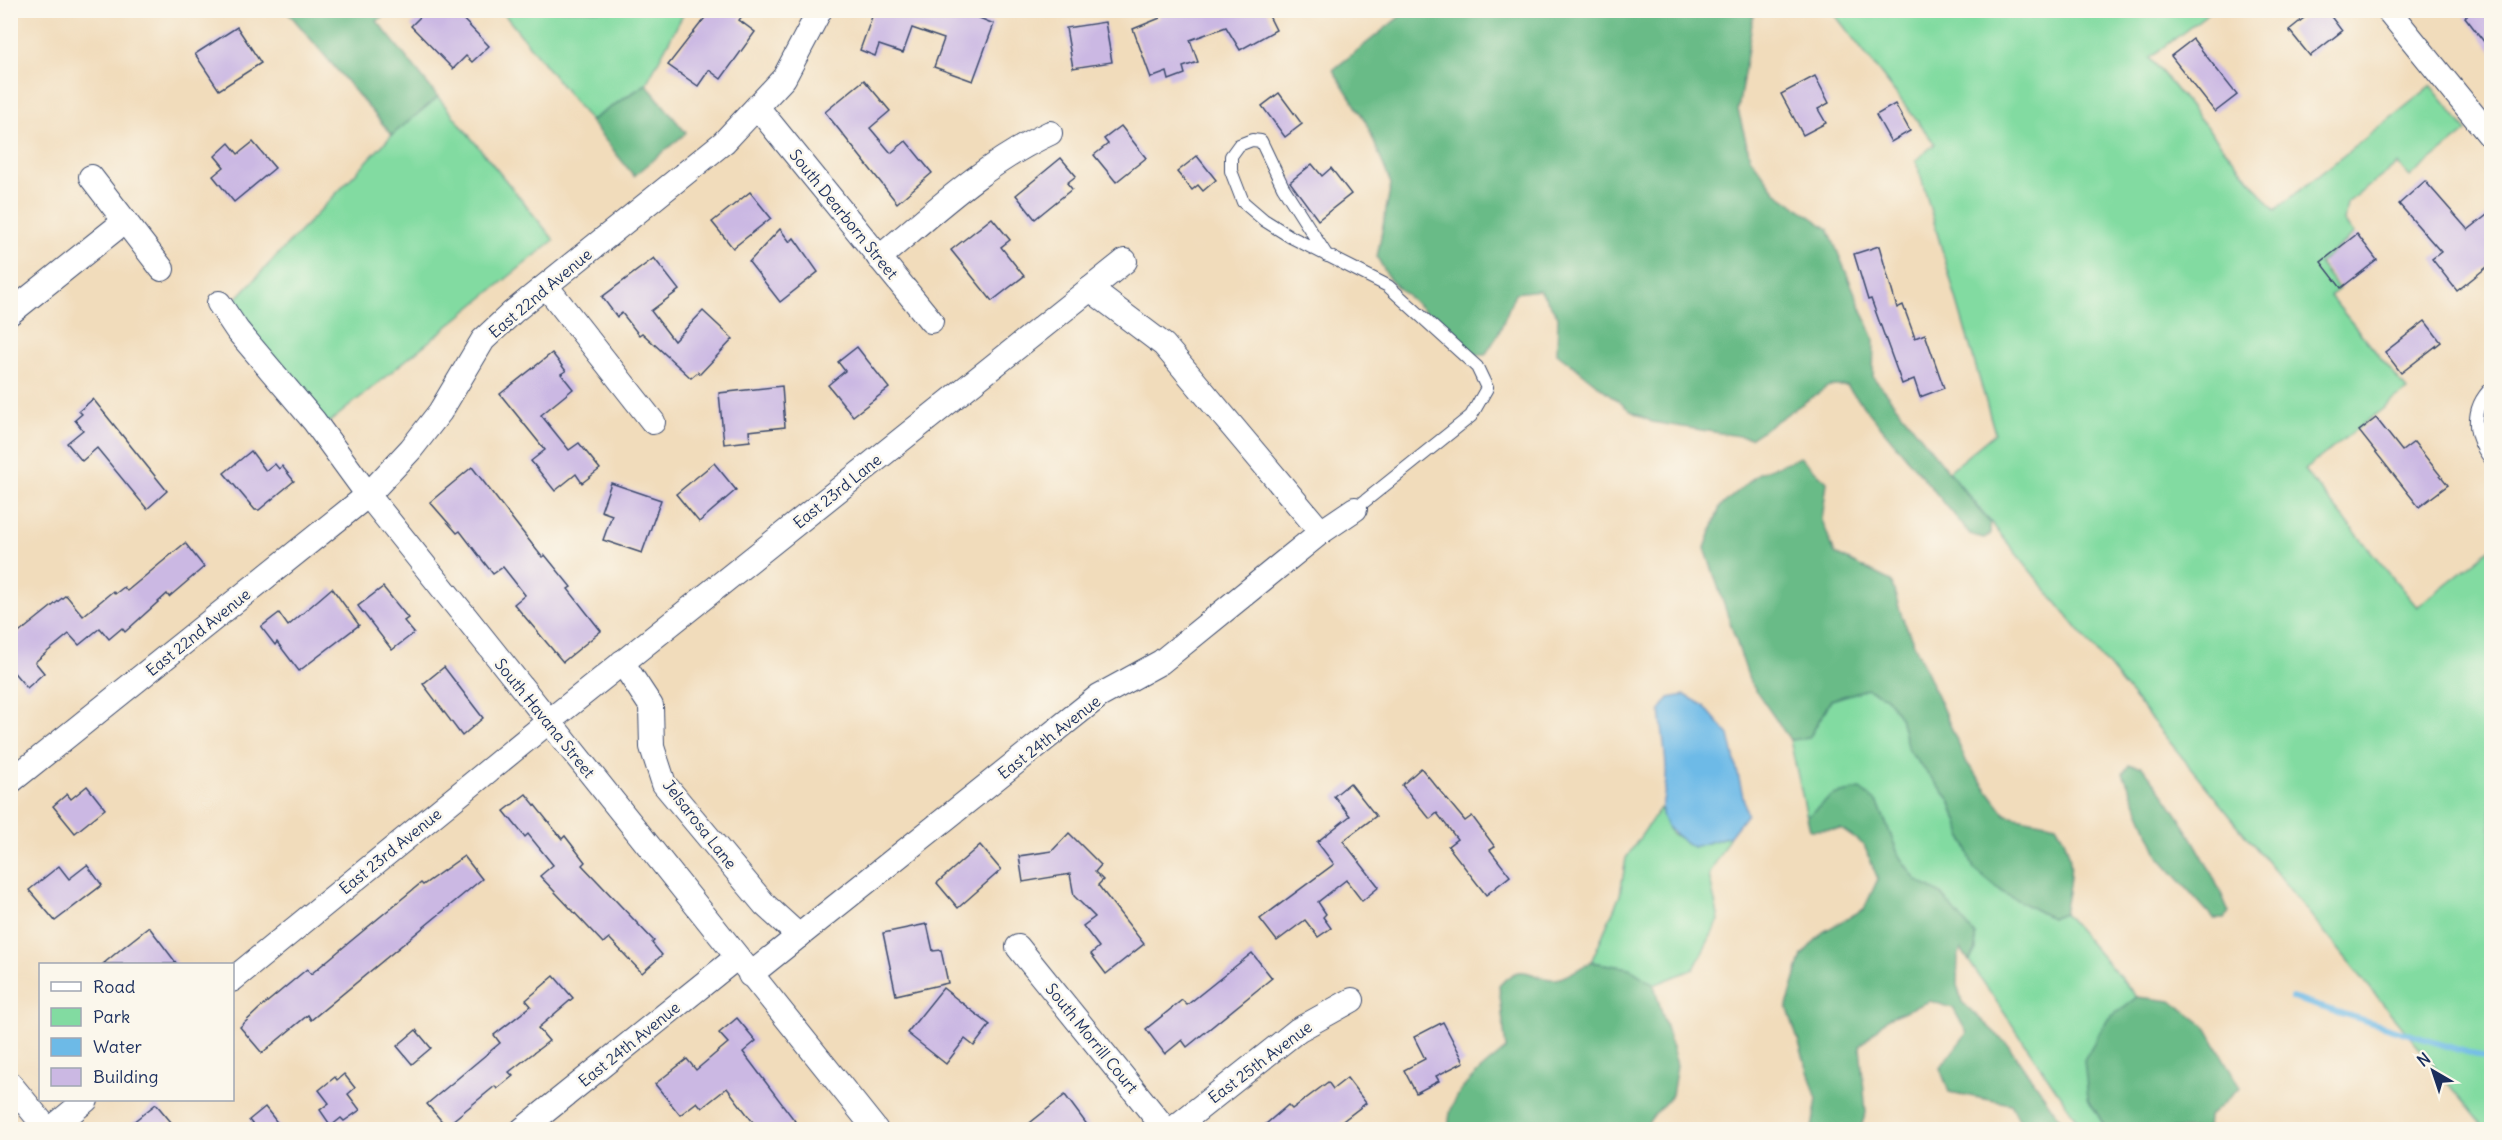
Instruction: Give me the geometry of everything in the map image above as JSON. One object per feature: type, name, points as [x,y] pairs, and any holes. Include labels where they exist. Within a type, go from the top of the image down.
[{"type":"street","name":"East 22nd Avenue","points":[[10,782],[368,495],[411,449],[440,412],[483,340],[724,142],[784,78],[820,10]]},
{"type":"street","points":[[2388,10],[2492,138]]},
{"type":"street","name":"South Dearborn Street","points":[[757,107],[931,321]]},
{"type":"street","points":[[879,258],[986,168],[1018,148],[1050,133]]},
{"type":"street","points":[[91,177],[162,269]]},
{"type":"street","points":[[10,313],[125,221]]},
{"type":"street","name":"East 23rd Lane","points":[[548,722],[1125,261]]},
{"type":"street","points":[[546,286],[653,422]]},
{"type":"street","points":[[1090,289],[1164,345],[1321,532]]},
{"type":"street","name":"South Havana Street","points":[[219,303],[237,330],[314,421],[368,495],[548,722],[876,1130]]},
{"type":"street","name":"East 24th Avenue","points":[[522,1130],[743,966],[800,936],[1099,696],[1161,662],[1321,532],[1356,509]]},
{"type":"street","name":"Jelsarosa Lane","points":[[622,662],[651,706],[652,747],[664,784],[765,905],[800,936]]},
{"type":"street","name":"East 23rd Avenue","points":[[234,978],[548,722]]},
{"type":"street","name":"South Morrill Court","points":[[1018,947],[1166,1130]]},
{"type":"street","name":"East 25th Avenue","points":[[1172,1130],[1298,1030],[1352,1000]]},
{"type":"street","points":[[10,1084],[49,1130],[85,1101]]},
{"type":"lane","points":[[1327,256],[1283,187],[1261,141],[1252,140],[1239,145],[1231,156],[1231,171],[1243,202],[1263,220],[1327,256],[1388,286],[1414,307],[1477,367],[1487,388],[1471,416],[1356,509]]},
{"type":"lane","points":[[2492,387],[2483,395],[2474,414],[2476,431],[2492,461]]},
{"type":"green space","points":[[512,10],[685,11],[646,84],[590,121],[504,14]]},
{"type":"green space","points":[[287,11],[390,11],[377,21],[438,97],[392,135]]},
{"type":"green space","points":[[1407,11],[1754,11],[1738,110],[1750,157],[1777,193],[1828,229],[1874,339],[1873,377],[1990,523],[1990,535],[1984,538],[1970,534],[1847,386],[1829,386],[1751,438],[1652,422],[1631,411],[1557,353],[1558,316],[1540,290],[1515,293],[1498,335],[1485,355],[1473,355],[1390,280],[1377,257],[1391,184],[1366,122],[1333,70]]},
{"type":"green space","points":[[1832,11],[2211,11],[2150,58],[2275,210],[2431,86],[2467,131],[2410,177],[2398,164],[2347,203],[2344,221],[2354,234],[2319,263],[2339,289],[2330,296],[2407,390],[2304,470],[2417,607],[2491,548],[2491,1129],[2485,1129],[1949,471],[1995,433],[1916,160],[1935,144]]},
{"type":"green space","points":[[646,84],[686,133],[634,176],[590,121]]},
{"type":"green space","points":[[438,97],[554,240],[326,425],[230,305],[392,135]]},
{"type":"green space","points":[[1800,457],[1827,482],[1822,520],[1835,554],[1891,581],[1902,617],[1967,763],[2006,815],[2056,825],[2063,836],[2070,857],[2069,889],[2064,913],[2051,918],[2004,893],[1974,869],[1950,800],[1908,750],[1900,717],[1885,696],[1867,689],[1831,700],[1809,738],[1790,740],[1750,682],[1705,548],[1720,507],[1759,473]]},
{"type":"green space","points":[[1867,689],[1885,696],[1900,717],[1908,750],[1950,800],[1974,869],[2004,893],[2051,918],[2064,913],[2137,997],[2107,1020],[2088,1098],[2106,1129],[2083,1129],[1969,961],[1976,950],[1941,894],[1916,880],[1899,856],[1878,803],[1833,795],[1807,817],[1790,740],[1809,738],[1831,700]]},
{"type":"green space","points":[[2129,765],[2142,766],[2191,836],[2229,912],[2224,919],[2214,919],[2160,858],[2123,773]]},
{"type":"green space","points":[[1860,789],[1878,803],[1899,856],[1916,880],[1941,894],[1975,935],[1976,950],[1969,961],[1961,949],[1958,956],[1957,985],[1962,1002],[2008,1045],[2067,1129],[2024,1129],[2011,1104],[1949,1092],[1940,1068],[1967,1033],[1953,1008],[1930,1001],[1888,1018],[1860,1046],[1866,1113],[1860,1129],[1812,1129],[1817,1099],[1787,1006],[1802,955],[1823,932],[1864,909],[1878,879],[1864,845],[1841,829],[1810,830],[1807,817],[1833,795]]},
{"type":"green space","points":[[1660,808],[1671,833],[1693,847],[1730,836],[1709,875],[1719,920],[1694,969],[1654,985],[1629,968],[1591,962],[1620,895],[1626,858]]},
{"type":"green space","points":[[1591,962],[1629,968],[1654,985],[1677,1065],[1672,1095],[1642,1129],[1449,1129],[1449,1116],[1459,1094],[1476,1074],[1506,1049],[1499,986],[1515,973],[1528,972],[1547,979],[1556,979]]},
{"type":"green space","points":[[2137,997],[2172,1001],[2206,1027],[2240,1088],[2208,1117],[2207,1129],[2106,1129],[2088,1098],[2084,1060],[2107,1020]]},
{"type":"water","points":[[1685,695],[1703,705],[1729,735],[1747,814],[1730,836],[1693,847],[1668,827],[1663,819],[1662,811],[1666,767],[1660,710],[1669,698]]},
{"type":"building","points":[[427,10],[454,10],[489,46],[472,62],[466,56],[453,69],[411,26]]},
{"type":"building","points":[[711,10],[747,10],[739,20],[755,32],[721,79],[709,70],[698,86],[668,65]]},
{"type":"building","points":[[870,10],[928,10],[941,15],[942,10],[960,10],[994,24],[973,81],[934,67],[944,39],[912,28],[903,53],[879,45],[875,56],[860,50],[873,14]]},
{"type":"building","points":[[1172,10],[1266,10],[1276,30],[1240,50],[1226,27],[1190,40],[1198,62],[1183,67],[1185,74],[1169,80],[1167,72],[1151,78],[1133,29],[1160,18],[1159,15]]},
{"type":"building","points":[[2314,10],[2326,10],[2342,31],[2310,56],[2289,30]]},
{"type":"building","points":[[2473,10],[2492,10],[2492,52],[2465,17]]},
{"type":"building","points":[[1105,22],[1112,62],[1073,68],[1066,28]]},
{"type":"building","points":[[237,27],[261,63],[219,90],[195,54]]},
{"type":"building","points":[[2193,39],[2237,95],[2215,112],[2171,56]]},
{"type":"building","points":[[1815,76],[1829,103],[1818,109],[1826,123],[1803,135],[1781,94]]},
{"type":"building","points":[[864,80],[890,111],[870,128],[891,153],[906,141],[932,173],[897,203],[825,112]]},
{"type":"building","points":[[1279,93],[1302,124],[1285,137],[1262,106]]},
{"type":"building","points":[[1895,104],[1910,131],[1891,142],[1876,115]]},
{"type":"building","points":[[1121,126],[1146,158],[1116,182],[1094,155],[1108,144],[1104,139]]},
{"type":"building","points":[[253,142],[275,168],[234,202],[213,176],[224,167],[215,156],[229,143],[238,154]]},
{"type":"building","points":[[1197,156],[1216,180],[1203,191],[1198,185],[1192,190],[1177,172]]},
{"type":"building","points":[[1061,158],[1076,176],[1067,183],[1072,189],[1035,219],[1016,195]]},
{"type":"building","points":[[1312,164],[1322,176],[1331,168],[1351,194],[1318,220],[1290,182]]},
{"type":"building","points":[[2425,181],[2468,230],[2492,211],[2492,263],[2457,291],[2432,259],[2441,252],[2399,204]]},
{"type":"building","points":[[750,192],[771,218],[733,248],[712,222]]},
{"type":"building","points":[[992,218],[1010,240],[1001,247],[1024,276],[992,301],[951,250]]},
{"type":"building","points":[[780,229],[790,242],[794,238],[818,272],[780,302],[749,262]]},
{"type":"building","points":[[2357,234],[2377,260],[2341,288],[2321,262]]},
{"type":"building","points":[[1879,246],[1897,308],[1903,305],[1915,338],[1925,334],[1944,388],[1920,397],[1914,379],[1902,384],[1871,299],[1868,300],[1854,254]]},
{"type":"building","points":[[654,258],[679,290],[651,311],[674,341],[703,311],[733,339],[700,374],[698,372],[691,378],[642,333],[639,335],[622,313],[617,317],[602,297]]},
{"type":"building","points":[[2425,321],[2441,342],[2401,373],[2385,352]]},
{"type":"building","points":[[857,347],[889,388],[853,416],[828,385],[845,371],[838,362]]},
{"type":"building","points":[[552,353],[566,371],[561,374],[573,389],[541,415],[569,450],[579,443],[600,469],[582,483],[576,474],[555,491],[531,461],[545,450],[500,394]]},
{"type":"building","points":[[782,386],[785,427],[749,431],[750,441],[724,444],[719,393]]},
{"type":"building","points":[[93,399],[167,491],[147,509],[97,448],[82,461],[67,443],[83,430],[75,420],[82,414],[79,411]]},
{"type":"building","points":[[2376,418],[2402,451],[2414,442],[2448,485],[2419,507],[2359,431]]},
{"type":"building","points":[[251,451],[266,471],[275,464],[279,469],[282,466],[294,481],[259,510],[255,510],[224,473]]},
{"type":"building","points":[[714,463],[736,490],[699,522],[676,494]]},
{"type":"building","points":[[472,467],[542,557],[545,555],[571,587],[568,589],[601,631],[563,662],[514,604],[525,595],[503,567],[493,574],[460,531],[457,533],[430,502]]},
{"type":"building","points":[[611,483],[661,500],[642,553],[603,540],[612,515],[601,511]]},
{"type":"building","points":[[185,543],[204,567],[169,597],[167,594],[125,632],[122,628],[109,639],[100,628],[79,645],[69,634],[35,662],[44,673],[27,688],[10,668],[10,640],[66,595],[83,616],[113,591],[115,594],[124,587],[127,591]]},
{"type":"building","points":[[383,587],[408,618],[404,621],[414,633],[392,650],[358,606]]},
{"type":"building","points":[[332,588],[359,625],[299,671],[277,642],[275,645],[261,627],[279,613],[288,626]]},
{"type":"building","points":[[444,667],[483,718],[462,736],[423,684]]},
{"type":"building","points":[[1421,768],[1465,821],[1472,816],[1495,847],[1490,850],[1510,876],[1486,895],[1448,846],[1457,839],[1437,813],[1430,819],[1402,785]]},
{"type":"building","points":[[1350,783],[1376,816],[1343,841],[1379,887],[1362,901],[1346,880],[1318,902],[1326,914],[1323,917],[1331,928],[1318,937],[1305,920],[1277,941],[1260,919],[1334,864],[1317,842],[1350,816],[1334,796]]},
{"type":"building","points":[[87,786],[105,809],[75,833],[53,806],[67,794],[71,799]]},
{"type":"building","points":[[526,794],[562,839],[565,836],[585,862],[582,865],[654,941],[652,943],[662,955],[642,973],[609,938],[603,943],[540,876],[553,865],[528,834],[525,837],[504,811]]},
{"type":"building","points":[[1069,833],[1101,865],[1095,872],[1103,880],[1098,885],[1144,944],[1106,974],[1091,954],[1099,947],[1083,926],[1095,917],[1074,896],[1070,874],[1023,882],[1019,856],[1052,851]]},
{"type":"building","points":[[980,845],[1001,870],[958,908],[937,883]]},
{"type":"building","points":[[464,856],[482,879],[311,1020],[308,1015],[262,1053],[240,1027],[307,969],[311,974],[421,883],[423,885]]},
{"type":"building","points":[[87,865],[102,885],[55,921],[29,890],[59,866],[69,879]]},
{"type":"building","points":[[927,924],[933,951],[941,950],[948,983],[896,995],[883,933]]},
{"type":"building","points":[[149,927],[176,963],[104,963]]},
{"type":"building","points":[[1252,953],[1272,978],[1187,1047],[1182,1040],[1165,1054],[1146,1029],[1182,1000],[1187,1005]]},
{"type":"building","points":[[554,976],[573,998],[538,1028],[549,1041],[509,1072],[513,1076],[497,1089],[495,1086],[446,1126],[427,1104],[500,1043],[494,1035],[531,1006],[526,1000]]},
{"type":"building","points":[[943,988],[990,1025],[974,1046],[965,1039],[946,1064],[907,1033]]},
{"type":"building","points":[[737,1018],[756,1041],[743,1052],[795,1121],[783,1130],[759,1130],[727,1088],[702,1108],[697,1102],[680,1115],[655,1084],[687,1059],[696,1070],[728,1043],[719,1033]]},
{"type":"building","points":[[1443,1022],[1464,1062],[1436,1076],[1439,1081],[1416,1093],[1404,1070],[1425,1059],[1414,1037]]},
{"type":"building","points":[[416,1030],[431,1048],[412,1064],[397,1046]]},
{"type":"building","points":[[344,1074],[355,1088],[348,1094],[360,1110],[344,1121],[341,1118],[331,1126],[320,1110],[329,1103],[319,1090],[335,1077],[337,1080]]},
{"type":"building","points":[[1347,1078],[1366,1103],[1331,1130],[1259,1130],[1288,1105],[1292,1109],[1328,1082],[1333,1089]]},
{"type":"building","points":[[1065,1095],[1091,1130],[1021,1130]]},
{"type":"building","points":[[156,1104],[171,1122],[161,1130],[123,1130]]},
{"type":"building","points":[[265,1107],[283,1130],[257,1130],[249,1120]]},
{"type":"waterway","points":[[2292,998],[2492,1060]]}]
